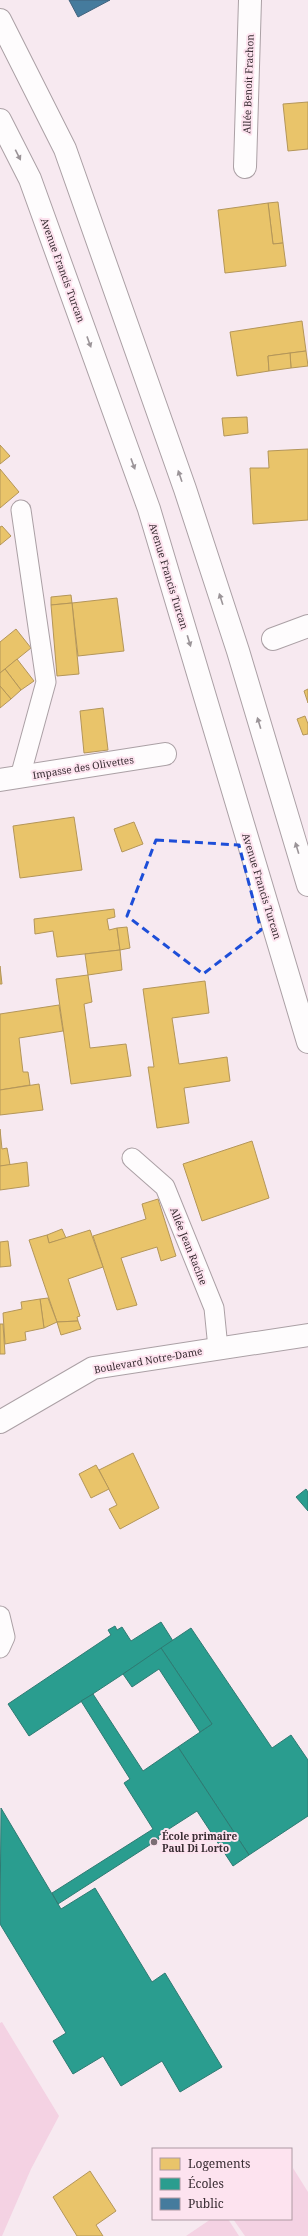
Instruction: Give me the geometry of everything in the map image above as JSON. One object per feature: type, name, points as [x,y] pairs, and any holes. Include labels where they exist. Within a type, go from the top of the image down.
[{"type":"main road","name":"Allée Benoit Frachon","points":[[245,167],[250,0]]},
{"type":"main road","points":[[0,20],[65,149],[185,489],[238,651],[308,885]]},
{"type":"main road","name":"Avenue Francis Turcan","points":[[0,120],[30,179],[150,509],[308,1042]]},
{"type":"main road","points":[[273,639],[308,626]]},
{"type":"main road","name":"Impasse des Olivettes","points":[[10,778],[165,754]]},
{"type":"main road","name":"Boulevard Notre-Dame","points":[[0,1422],[93,1368],[308,1335]]},
{"type":"lane","points":[[10,778],[46,682],[21,510]]},
{"type":"lane","name":"Allée Jean Racine","points":[[132,1158],[165,1187],[214,1308],[218,1348]]},
{"type":"lane","points":[[0,1616],[5,1637],[0,1648]]},
{"type":"highlighted area","points":[[156,840],[239,845],[261,930],[203,974],[127,916]]},
{"type":"shaded area","points":[[2,2022],[59,2116],[31,2169],[2,2236],[0,2236],[0,2023]]},
{"type":"shaded area","points":[[293,2168],[308,2192],[308,2236],[245,2236],[234,2220],[292,2220]]},
{"type":"shaded area","points":[[210,2220],[229,2220],[239,2236],[186,2236]]},
{"type":"building: Logements","points":[[308,102],[308,149],[288,151],[283,104]]},
{"type":"building: Logements","points":[[278,202],[283,243],[273,244],[268,203]]},
{"type":"building: Logements","points":[[268,203],[273,244],[283,243],[286,266],[225,273],[218,210]]},
{"type":"building: Logements","points":[[302,321],[306,351],[268,356],[269,371],[237,376],[230,332]]},
{"type":"building: Logements","points":[[306,351],[308,366],[291,368],[290,353]]},
{"type":"building: Logements","points":[[290,353],[291,368],[269,371],[268,356]]},
{"type":"building: Logements","points":[[247,417],[248,433],[224,436],[222,418]]},
{"type":"building: Logements","points":[[0,445],[10,456],[0,464]]},
{"type":"building: Logements","points":[[308,449],[308,520],[253,524],[250,468],[269,468],[268,451]]},
{"type":"building: Logements","points":[[0,469],[19,492],[0,508]]},
{"type":"building: Logements","points":[[2,526],[11,536],[0,545],[0,527]]},
{"type":"building: Logements","points":[[71,595],[72,603],[51,605],[51,597]]},
{"type":"building: Logements","points":[[117,598],[124,651],[78,656],[72,603]]},
{"type":"building: Logements","points":[[72,603],[79,674],[57,676],[51,605]]},
{"type":"building: Logements","points":[[16,629],[31,648],[0,673],[0,642]]},
{"type":"building: Logements","points":[[17,659],[34,681],[21,690],[5,669]]},
{"type":"building: Logements","points":[[5,669],[21,690],[11,699],[0,686],[0,673]]},
{"type":"building: Logements","points":[[0,686],[11,699],[0,708]]},
{"type":"building: Logements","points":[[308,689],[308,703],[304,691]]},
{"type":"building: Logements","points":[[103,708],[108,750],[84,753],[80,711]]},
{"type":"building: Logements","points":[[305,716],[308,724],[308,734],[303,735],[297,719]]},
{"type":"building: Logements","points":[[74,817],[82,870],[20,878],[13,826]]},
{"type":"building: Logements","points":[[134,822],[143,844],[122,852],[114,829]]},
{"type":"building: Logements","points":[[114,909],[115,917],[107,919],[109,930],[117,928],[120,950],[57,957],[53,931],[35,934],[34,919]]},
{"type":"building: Logements","points":[[127,927],[130,948],[120,950],[117,928]]},
{"type":"building: Logements","points":[[120,950],[122,970],[88,975],[85,954]]},
{"type":"building: Logements","points":[[0,966],[2,984],[0,984]]},
{"type":"building: Logements","points":[[88,975],[92,1002],[84,1004],[90,1048],[126,1044],[131,1076],[71,1084],[56,979]]},
{"type":"building: Logements","points":[[205,981],[209,1013],[172,1018],[179,1064],[227,1057],[230,1081],[184,1088],[189,1123],[157,1128],[148,1067],[154,1067],[143,989]]},
{"type":"building: Logements","points":[[59,1005],[63,1031],[19,1038],[23,1072],[28,1072],[30,1085],[0,1090],[0,1014]]},
{"type":"building: Logements","points":[[39,1084],[43,1110],[0,1115],[0,1090]]},
{"type":"building: Logements","points":[[0,1129],[2,1149],[7,1148],[10,1165],[0,1166]]},
{"type":"building: Logements","points":[[252,1141],[269,1198],[202,1221],[183,1164]]},
{"type":"building: Logements","points":[[27,1162],[29,1186],[0,1190],[0,1166]]},
{"type":"building: Logements","points":[[158,1199],[176,1256],[161,1261],[157,1247],[121,1258],[137,1305],[117,1310],[93,1236],[146,1219],[142,1204]]},
{"type":"building: Logements","points":[[62,1229],[66,1238],[49,1243],[47,1235]]},
{"type":"building: Logements","points":[[90,1230],[103,1267],[68,1279],[80,1316],[77,1317],[78,1321],[57,1322],[29,1240],[47,1235],[49,1243]]},
{"type":"building: Logements","points":[[8,1241],[11,1266],[0,1267],[0,1242]]},
{"type":"building: Logements","points":[[48,1298],[57,1322],[44,1328],[40,1299]]},
{"type":"building: Logements","points":[[40,1299],[44,1328],[25,1332],[26,1340],[5,1344],[3,1313],[22,1309],[21,1302]]},
{"type":"building: Logements","points":[[78,1321],[81,1329],[61,1335],[57,1322]]},
{"type":"building: Logements","points":[[0,1324],[3,1324],[5,1354],[0,1354]]},
{"type":"building: Logements","points":[[133,1453],[159,1508],[120,1529],[109,1509],[117,1505],[99,1470]]},
{"type":"building: Logements","points":[[96,1465],[109,1489],[91,1498],[79,1474]]},
{"type":"building: Logements","points":[[90,2171],[116,2211],[96,2225],[103,2236],[77,2236],[53,2197]]},
{"type":"building: Écoles","points":[[306,1489],[308,1492],[308,1511],[296,1497]]},
{"type":"building: Écoles","points":[[161,1622],[173,1641],[29,1736],[8,1704],[111,1635],[108,1630],[115,1626],[117,1630],[122,1627],[131,1641]]},
{"type":"building: Écoles","points":[[191,1628],[272,1748],[291,1735],[308,1760],[308,1816],[249,1855],[178,1747],[212,1724],[161,1648]]},
{"type":"building: Écoles","points":[[161,1648],[212,1724],[200,1732],[159,1669],[132,1687],[123,1674]]},
{"type":"building: Écoles","points":[[93,1694],[143,1771],[178,1747],[249,1855],[233,1866],[197,1811],[158,1836],[159,1839],[58,1904],[52,1893],[153,1829],[124,1783],[130,1779],[81,1701]]},
{"type":"building: Écoles","points":[[1,1808],[61,1909],[95,1888],[152,1982],[165,1973],[222,2067],[180,2092],[162,2061],[121,2086],[103,2056],[73,2074],[53,2041],[66,2033],[0,1924]]},
{"type":"building: Public","points":[[69,0],[110,0],[78,17]]},
{"type":"place","name":"École primaire Paul Di Lorto","points":[[154,1842]]}]
